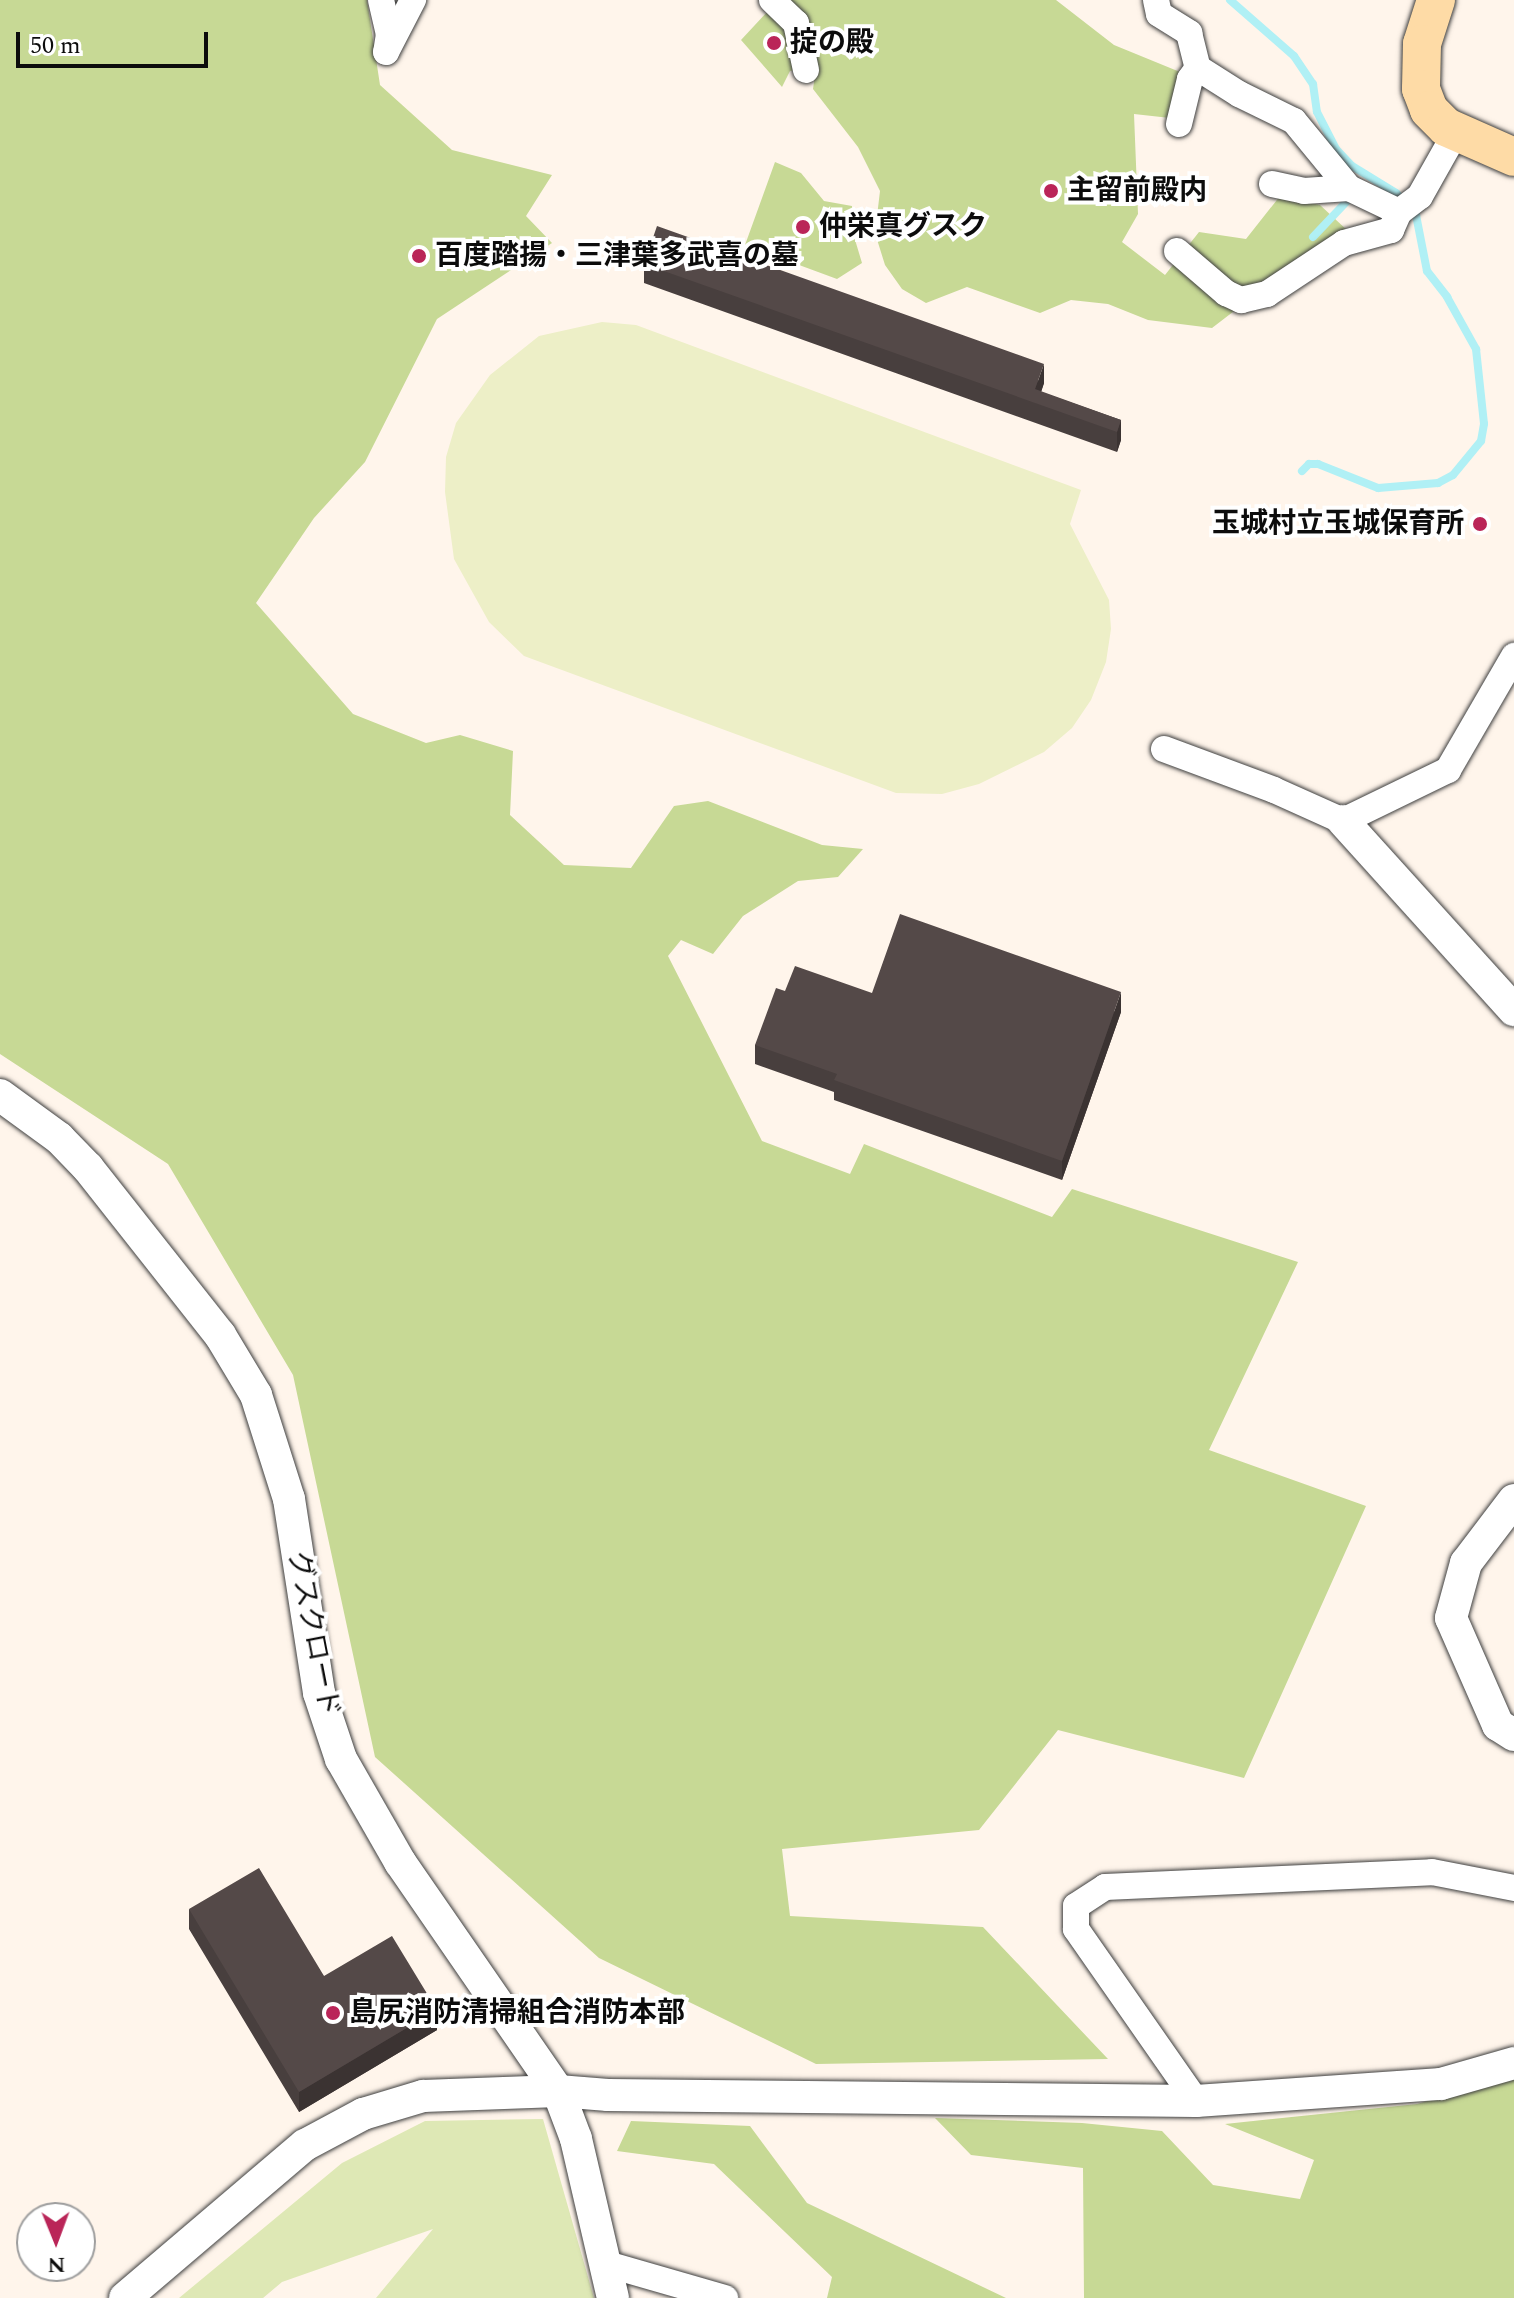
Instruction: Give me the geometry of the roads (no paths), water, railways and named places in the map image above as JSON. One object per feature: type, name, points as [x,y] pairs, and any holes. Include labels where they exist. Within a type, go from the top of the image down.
[{"type":"main road","points":[[1436,0],[1422,44],[1421,89],[1429,110],[1456,132],[1514,157]]},
{"type":"street","points":[[381,0],[389,34],[386,52],[413,0]]},
{"type":"street","points":[[772,0],[796,23],[806,70]]},
{"type":"street","points":[[1156,0],[1159,14],[1189,33],[1198,68],[1239,94],[1294,121],[1349,188]]},
{"type":"street","points":[[1179,124],[1190,79],[1198,68]]},
{"type":"street","points":[[1177,251],[1226,293],[1241,300],[1267,294],[1344,243],[1391,230],[1456,132]]},
{"type":"street","points":[[1272,184],[1304,191],[1349,188],[1406,206]]},
{"type":"street","points":[[1343,821],[1448,770],[1514,656]]},
{"type":"street","points":[[1164,749],[1274,790],[1343,821],[1514,1010]]},
{"type":"street","name":"グスクロード","points":[[0,1095],[59,1138],[88,1168],[220,1335],[256,1395],[289,1499],[319,1693],[341,1759],[400,1862],[558,2091],[576,2139],[613,2298]]},
{"type":"street","points":[[1514,1500],[1466,1563],[1451,1618],[1498,1725],[1514,1735]]},
{"type":"street","points":[[1196,2101],[1076,1929],[1076,1906],[1105,1887],[1432,1872],[1514,1888]]},
{"type":"street","points":[[125,2298],[305,2145],[363,2114],[423,2096],[558,2091],[624,2096],[1196,2101],[1441,2084],[1514,2063]]},
{"type":"street","points":[[607,2264],[725,2298]]},
{"type":"waterway","points":[[1230,0],[1294,56],[1313,84],[1317,112],[1336,149],[1352,166],[1396,193],[1416,215],[1427,271],[1447,297],[1476,349],[1484,424],[1481,441],[1453,475],[1438,483],[1378,488],[1318,464],[1309,464],[1302,471]]},
{"type":"waterway","points":[[1313,237],[1348,200]]},
{"type":"place","name":"掟の殿","points":[[774,43]]},
{"type":"place","name":"主留前殿内","points":[[1051,191]]},
{"type":"place","name":"仲栄真グスク","points":[[803,227]]},
{"type":"place","name":"百度踏揚・三津葉多武喜の墓","points":[[419,256]]},
{"type":"place","name":"玉城村立玉城保育所","points":[[1480,524]]},
{"type":"place","name":"島尻消防清掃組合消防本部","points":[[333,2013]]}]
